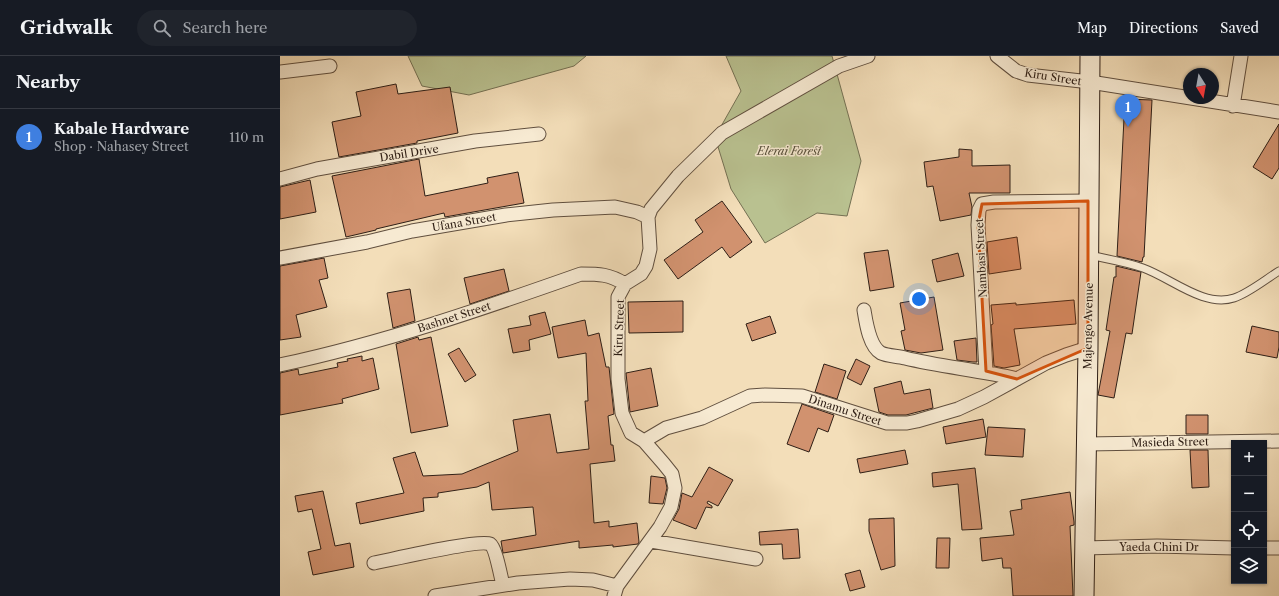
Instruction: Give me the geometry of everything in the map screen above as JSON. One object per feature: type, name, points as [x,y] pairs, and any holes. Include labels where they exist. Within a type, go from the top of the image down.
[{"type":"street","points":[[648,217],[651,209],[678,176],[722,133],[838,61],[868,56]]},
{"type":"street","name":"Kiru Street","points":[[997,56],[1016,71],[1028,75],[1090,82],[1232,106],[1279,112]]},
{"type":"street","name":"Majengo Avenue","points":[[1084,596],[1088,348],[1090,56]]},
{"type":"street","points":[[1232,106],[1241,56]]},
{"type":"street","points":[[280,72],[330,66]]},
{"type":"street","name":"Dabil Drive","points":[[280,179],[324,168],[475,141],[539,134]]},
{"type":"street","name":"Nambasi Street","points":[[986,371],[978,225],[979,210],[982,204],[994,202],[1088,202]]},
{"type":"street","name":"Ufana Street","points":[[280,258],[367,242],[412,231],[514,214],[575,208],[615,207],[637,212],[648,217]]},
{"type":"street","name":"Kiru Street","points":[[616,591],[671,507],[675,488],[672,474],[644,441],[631,433],[622,413],[618,380],[618,297],[625,284],[641,274],[646,266],[650,249],[648,217]]},
{"type":"street","name":"Bashnet Street","points":[[280,365],[378,341],[471,313],[580,274],[600,274],[614,278],[625,284]]},
{"type":"street","points":[[864,310],[869,335],[875,347],[880,352],[922,362],[986,371],[1017,379]]},
{"type":"street","name":"Dinamu Street","points":[[644,441],[666,428],[702,418],[750,396],[802,396],[886,423],[907,423],[958,409],[1046,364],[1066,355],[1088,348]]},
{"type":"street","name":"Masieda Street","points":[[1086,444],[1279,441]]},
{"type":"street","points":[[650,541],[756,559]]},
{"type":"street","points":[[374,563],[456,547],[482,543],[490,544],[493,547],[496,556],[503,586]]},
{"type":"street","name":"Yaeda Chini Dr","points":[[1085,548],[1157,546],[1231,548]]},
{"type":"street","points":[[1267,548],[1279,548]]},
{"type":"street","points":[[435,596],[503,586],[570,579],[593,580],[616,591]]},
{"type":"lane","points":[[1089,255],[1142,267],[1203,298],[1218,300],[1228,300],[1240,296],[1279,271]]},
{"type":"highlighted area","points":[[1088,201],[1088,348],[1017,379],[986,371],[978,225],[982,204]]},
{"type":"green space","points":[[408,56],[586,56],[574,66],[469,95],[422,86]]},
{"type":"green space","name":"Elerai Forest","points":[[726,56],[832,56],[861,161],[847,216],[817,213],[765,243],[731,189],[715,137],[741,91]]},
{"type":"building","points":[[396,84],[398,94],[450,87],[458,133],[417,141],[417,143],[339,157],[332,122],[361,116],[356,92]]},
{"type":"building","points":[[1125,99],[1152,100],[1144,257],[1142,262],[1117,256]]},
{"type":"building","points":[[1279,124],[1279,168],[1272,179],[1253,167]]},
{"type":"building","points":[[959,149],[972,150],[972,166],[1010,165],[1010,193],[969,193],[972,207],[971,215],[940,221],[933,186],[927,187],[924,162],[959,157]]},
{"type":"building","points":[[419,159],[425,196],[488,183],[487,178],[518,172],[524,203],[445,217],[444,213],[346,237],[332,176]]},
{"type":"building","points":[[310,180],[316,212],[280,219],[280,187]]},
{"type":"building","points":[[722,201],[752,242],[730,258],[722,247],[678,279],[664,260],[703,232],[695,220]]},
{"type":"building","points":[[1017,237],[1021,269],[989,274],[987,242]]},
{"type":"building","points":[[888,250],[894,287],[870,291],[864,253]]},
{"type":"building","points":[[958,253],[964,276],[937,282],[932,260]]},
{"type":"building","points":[[324,258],[328,278],[319,280],[327,307],[296,315],[301,337],[280,340],[280,266]]},
{"type":"building","points":[[1116,266],[1141,272],[1132,334],[1126,333],[1114,398],[1098,395],[1110,331],[1106,330],[1114,277],[1116,277]]},
{"type":"building","points":[[504,269],[509,291],[470,304],[464,278]]},
{"type":"building","points":[[410,289],[415,321],[393,328],[387,293]]},
{"type":"building","points":[[934,297],[943,350],[921,353],[905,350],[901,331],[905,330],[900,303]]},
{"type":"building","points":[[1074,300],[1076,324],[1014,329],[1020,365],[1004,368],[994,366],[991,305],[1016,303],[1016,305]]},
{"type":"building","points":[[683,301],[683,332],[629,333],[628,302]]},
{"type":"building","points":[[545,312],[551,334],[529,340],[530,350],[513,353],[508,329],[531,325],[529,316]]},
{"type":"building","points":[[770,316],[776,333],[752,341],[746,324]]},
{"type":"building","points":[[585,320],[588,336],[599,333],[606,367],[609,367],[614,414],[608,416],[611,445],[613,445],[615,461],[590,464],[594,523],[609,521],[609,527],[637,523],[638,544],[613,547],[613,545],[579,548],[579,541],[503,553],[501,541],[536,535],[533,507],[492,510],[489,482],[477,487],[438,493],[438,497],[423,498],[424,511],[360,524],[356,503],[404,493],[393,458],[415,452],[423,476],[462,474],[518,451],[513,420],[550,414],[557,453],[589,449],[585,401],[588,401],[586,353],[558,358],[552,327]]},
{"type":"building","points":[[1252,326],[1279,332],[1277,358],[1246,352]]},
{"type":"building","points":[[418,337],[419,340],[431,337],[448,426],[411,433],[396,344]]},
{"type":"building","points":[[976,338],[977,362],[957,360],[954,341]]},
{"type":"building","points":[[459,348],[476,375],[465,382],[448,354]]},
{"type":"building","points":[[362,356],[362,361],[373,358],[379,389],[342,399],[343,403],[280,415],[280,373],[298,369],[299,375],[338,367],[337,363]]},
{"type":"building","points":[[856,359],[870,366],[861,385],[847,378]]},
{"type":"building","points":[[824,364],[846,371],[837,399],[815,392]]},
{"type":"building","points":[[651,368],[658,406],[630,412],[626,373]]},
{"type":"building","points":[[901,381],[904,394],[930,389],[933,408],[906,415],[888,415],[879,412],[874,388]]},
{"type":"building","points":[[802,404],[834,415],[828,432],[818,428],[809,452],[787,444]]},
{"type":"building","points":[[1186,415],[1208,415],[1208,434],[1186,434]]},
{"type":"building","points":[[983,419],[986,437],[946,444],[943,427]]},
{"type":"building","points":[[988,427],[1025,429],[1023,457],[985,455]]},
{"type":"building","points":[[905,450],[908,464],[860,473],[857,459]]},
{"type":"building","points":[[1190,450],[1208,450],[1209,487],[1192,488]]},
{"type":"building","points":[[709,467],[733,480],[718,506],[708,501],[707,503],[712,506],[712,508],[706,507],[696,529],[673,520],[679,509],[682,493],[692,497]]},
{"type":"building","points":[[975,468],[982,529],[962,530],[958,484],[933,487],[932,473]]},
{"type":"building","points":[[651,476],[665,478],[667,488],[663,504],[649,503]]},
{"type":"building","points":[[323,491],[335,546],[350,543],[354,567],[313,575],[308,552],[321,549],[312,509],[298,512],[295,496]]},
{"type":"building","points":[[1070,492],[1074,522],[1074,525],[1070,526],[1073,596],[1013,596],[1011,568],[1003,568],[1002,558],[982,561],[980,538],[1014,535],[1010,511],[1022,509],[1021,500]]},
{"type":"building","points":[[894,518],[895,566],[881,570],[869,531],[869,519]]},
{"type":"building","points":[[798,529],[800,558],[783,559],[782,544],[760,545],[759,532]]},
{"type":"building","points":[[937,538],[950,538],[949,568],[936,568]]},
{"type":"building","points":[[860,570],[865,587],[850,591],[845,574]]},
{"type":"place","name":"Kabale Hardware","points":[[1128,127]]}]
